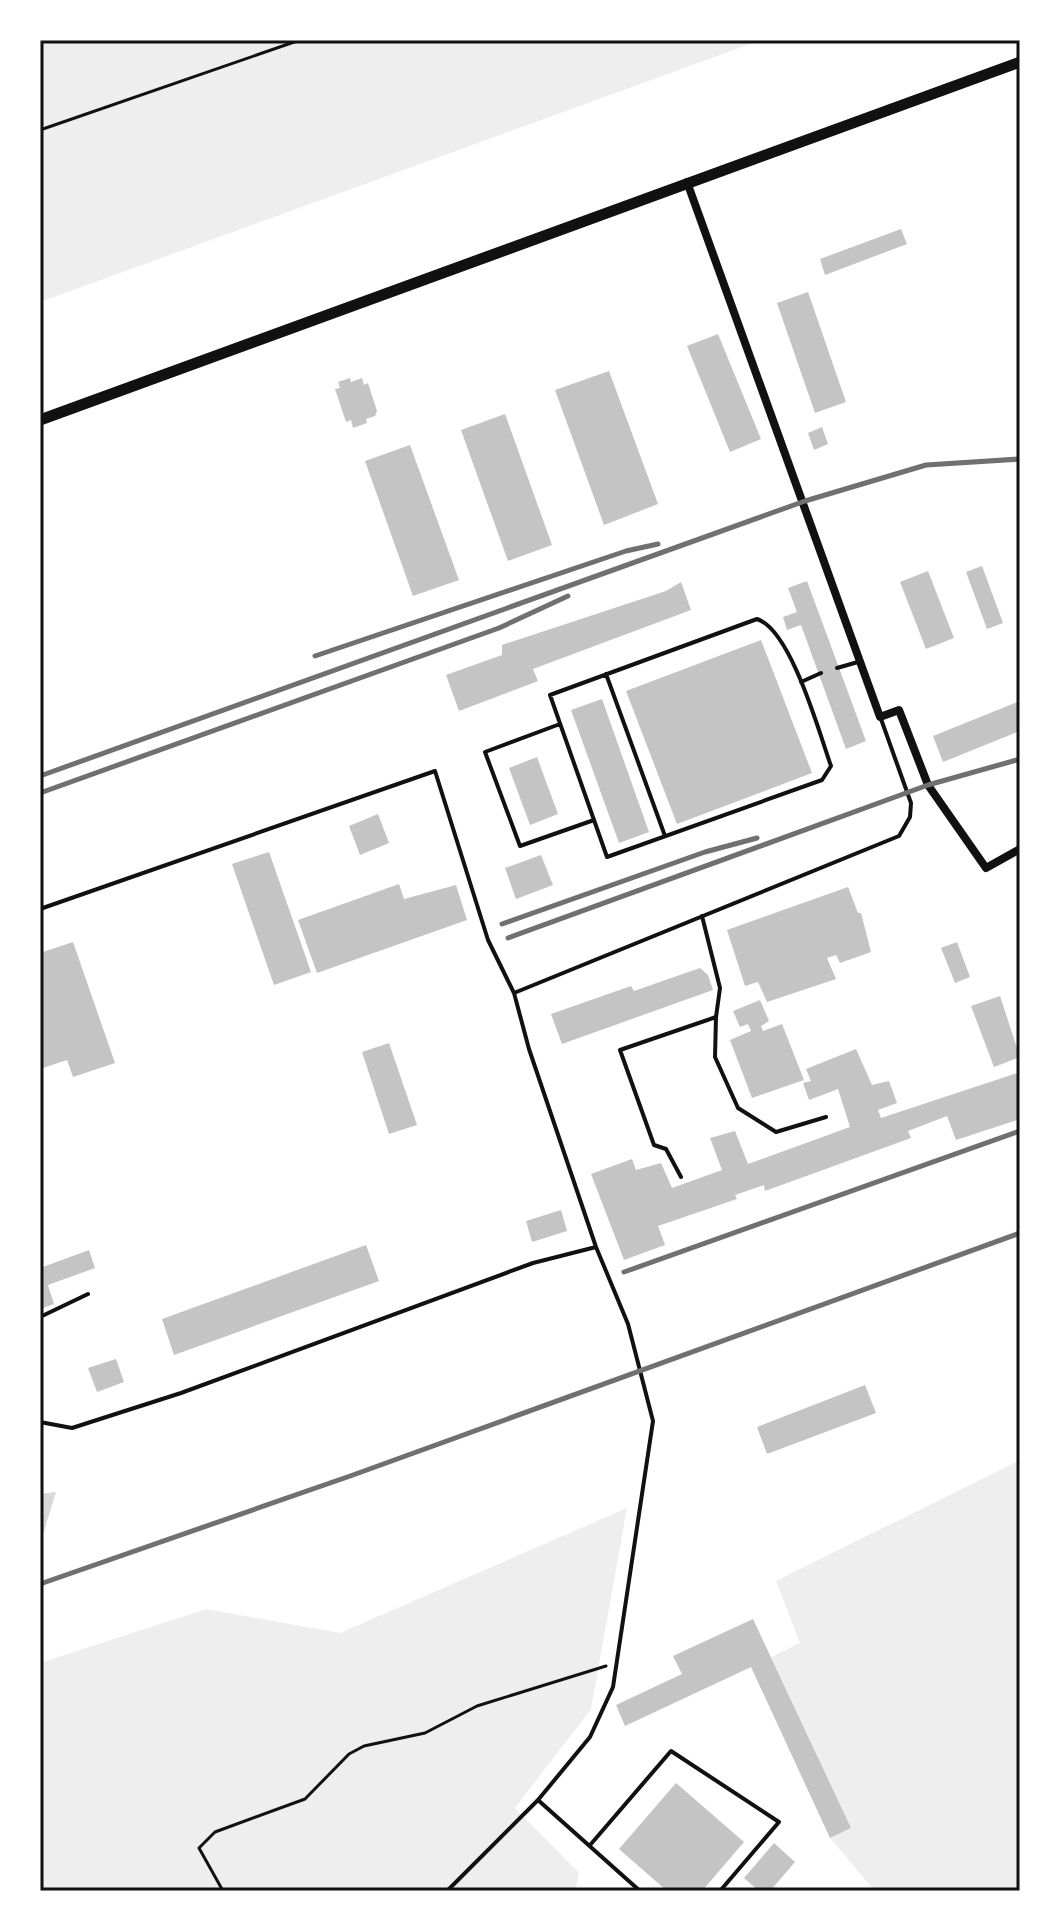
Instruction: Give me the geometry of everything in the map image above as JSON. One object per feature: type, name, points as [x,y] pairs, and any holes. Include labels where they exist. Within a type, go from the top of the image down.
[{"type":"main road","points":[[40,420],[1020,62]]},
{"type":"street","points":[[687,182],[880,717],[899,710],[928,785],[986,868],[1020,849]]},
{"type":"lane","points":[[757,619],[773,629],[801,682],[831,766],[822,780],[607,857],[550,695],[757,619]]},
{"type":"lane","points":[[837,668],[860,661]]},
{"type":"lane","points":[[801,682],[821,673]]},
{"type":"lane","points":[[606,674],[665,836]]},
{"type":"lane","points":[[514,993],[899,836],[910,817],[911,803],[880,717]]},
{"type":"lane","points":[[560,724],[485,752],[520,846],[594,820]]},
{"type":"lane","points":[[40,909],[435,771],[488,940],[514,993],[596,1247],[628,1324],[653,1421],[613,1687],[590,1737],[538,1800],[447,1891]]},
{"type":"lane","points":[[702,916],[720,988],[715,1057],[738,1108],[776,1132],[826,1117]]},
{"type":"lane","points":[[681,1177],[666,1149],[654,1145],[620,1050],[716,1017]]},
{"type":"lane","points":[[40,1422],[72,1428],[85,1424],[181,1393],[533,1263],[596,1247]]},
{"type":"lane","points":[[40,1317],[88,1294]]},
{"type":"lane","points":[[591,1844],[671,1751],[779,1822],[720,1891]]},
{"type":"lane","points":[[538,1800],[591,1844],[640,1891]]},
{"type":"path","points":[[40,130],[300,40]]},
{"type":"path","points":[[223,1891],[199,1848],[215,1832],[305,1799],[349,1754],[364,1746],[425,1733],[477,1706],[617,1663]]},
{"type":"shaded area","points":[[40,40],[761,40],[40,302]]},
{"type":"shaded area","points":[[1020,1460],[1020,1891],[875,1891],[830,1838],[851,1828],[771,1657],[800,1643],[776,1581]]},
{"type":"shaded area","points":[[56,1492],[40,1544],[40,1494]]},
{"type":"shaded area","points":[[627,1508],[591,1709],[515,1808],[579,1873],[575,1891],[40,1891],[40,1663],[206,1609],[340,1633]]},
{"type":"building","points":[[901,229],[907,244],[825,275],[820,259]]},
{"type":"building","points":[[808,292],[846,402],[815,413],[777,303]]},
{"type":"building","points":[[718,334],[761,439],[730,452],[687,346]]},
{"type":"building","points":[[609,371],[658,504],[604,525],[555,390]]},
{"type":"building","points":[[350,378],[351,382],[362,378],[364,385],[368,383],[377,411],[375,416],[366,419],[367,423],[353,428],[351,420],[346,422],[335,389],[340,388],[338,382]]},
{"type":"building","points":[[505,414],[552,545],[508,561],[461,430]]},
{"type":"building","points":[[822,427],[828,444],[814,450],[808,433]]},
{"type":"building","points":[[410,445],[459,580],[413,596],[365,461]]},
{"type":"building","points":[[982,566],[1003,623],[987,629],[966,572]]},
{"type":"building","points":[[928,571],[954,638],[926,649],[900,582]]},
{"type":"building","points":[[807,581],[866,741],[846,749],[801,625],[787,630],[783,617],[797,612],[788,588]]},
{"type":"building","points":[[681,582],[691,610],[533,669],[538,681],[459,711],[446,675],[502,655],[502,645],[666,591]]},
{"type":"building","points":[[761,640],[812,773],[677,824],[626,691]]},
{"type":"building","points":[[602,699],[649,832],[619,843],[571,710]]},
{"type":"building","points":[[1020,701],[1020,731],[943,762],[933,736]]},
{"type":"building","points":[[537,757],[558,814],[530,825],[509,768]]},
{"type":"building","points":[[378,814],[389,843],[360,855],[349,826]]},
{"type":"building","points":[[269,852],[311,972],[274,985],[232,864]]},
{"type":"building","points":[[541,855],[553,885],[516,899],[505,868]]},
{"type":"building","points":[[399,884],[404,899],[456,885],[467,920],[317,973],[298,920]]},
{"type":"building","points":[[848,887],[858,913],[861,913],[871,952],[840,963],[836,955],[827,958],[836,979],[767,1002],[758,982],[745,986],[727,930]]},
{"type":"building","points":[[73,942],[115,1063],[73,1077],[67,1060],[40,1069],[40,953]]},
{"type":"building","points":[[957,942],[970,977],[955,983],[941,948]]},
{"type":"building","points":[[700,968],[708,975],[713,990],[562,1044],[551,1014],[631,986],[634,991]]},
{"type":"building","points":[[1000,996],[1020,1057],[994,1067],[971,1006]]},
{"type":"building","points":[[760,1000],[769,1021],[761,1026],[763,1031],[782,1024],[804,1080],[752,1098],[730,1040],[751,1031],[748,1024],[740,1027],[733,1011]]},
{"type":"building","points":[[389,1043],[417,1125],[389,1134],[362,1052]]},
{"type":"building","points":[[856,1049],[872,1085],[889,1081],[897,1103],[878,1110],[881,1118],[1020,1072],[1020,1119],[956,1140],[947,1116],[908,1131],[911,1138],[765,1191],[764,1185],[735,1195],[737,1199],[658,1226],[665,1245],[624,1260],[591,1174],[632,1159],[636,1170],[661,1163],[672,1188],[722,1170],[710,1138],[735,1131],[748,1164],[850,1127],[838,1089],[809,1100],[803,1083],[811,1081],[806,1069]]},
{"type":"building","points":[[561,1210],[567,1231],[532,1242],[526,1221]]},
{"type":"building","points":[[366,1245],[379,1281],[174,1355],[162,1319]]},
{"type":"building","points":[[89,1250],[95,1268],[48,1285],[54,1304],[40,1309],[40,1268]]},
{"type":"building","points":[[116,1359],[124,1382],[97,1392],[88,1368]]},
{"type":"building","points":[[865,1385],[876,1413],[767,1454],[757,1427]]},
{"type":"building","points":[[753,1619],[851,1828],[830,1838],[751,1667],[625,1726],[616,1705],[682,1674],[673,1656]]},
{"type":"building","points":[[676,1783],[744,1842],[702,1891],[667,1891],[619,1849]]},
{"type":"building","points":[[774,1843],[795,1862],[770,1891],[759,1891],[744,1878]]},
{"type":"railway","points":[[40,776],[805,501],[926,465],[1020,459]]},
{"type":"railway","points":[[315,656],[626,551],[658,544]]},
{"type":"railway","points":[[40,793],[499,628],[568,596]]},
{"type":"railway","points":[[508,938],[928,785],[1020,759]]},
{"type":"railway","points":[[502,924],[705,852],[757,838]]},
{"type":"railway","points":[[624,1272],[1020,1131]]},
{"type":"railway","points":[[40,1584],[353,1475],[1020,1233]]}]
